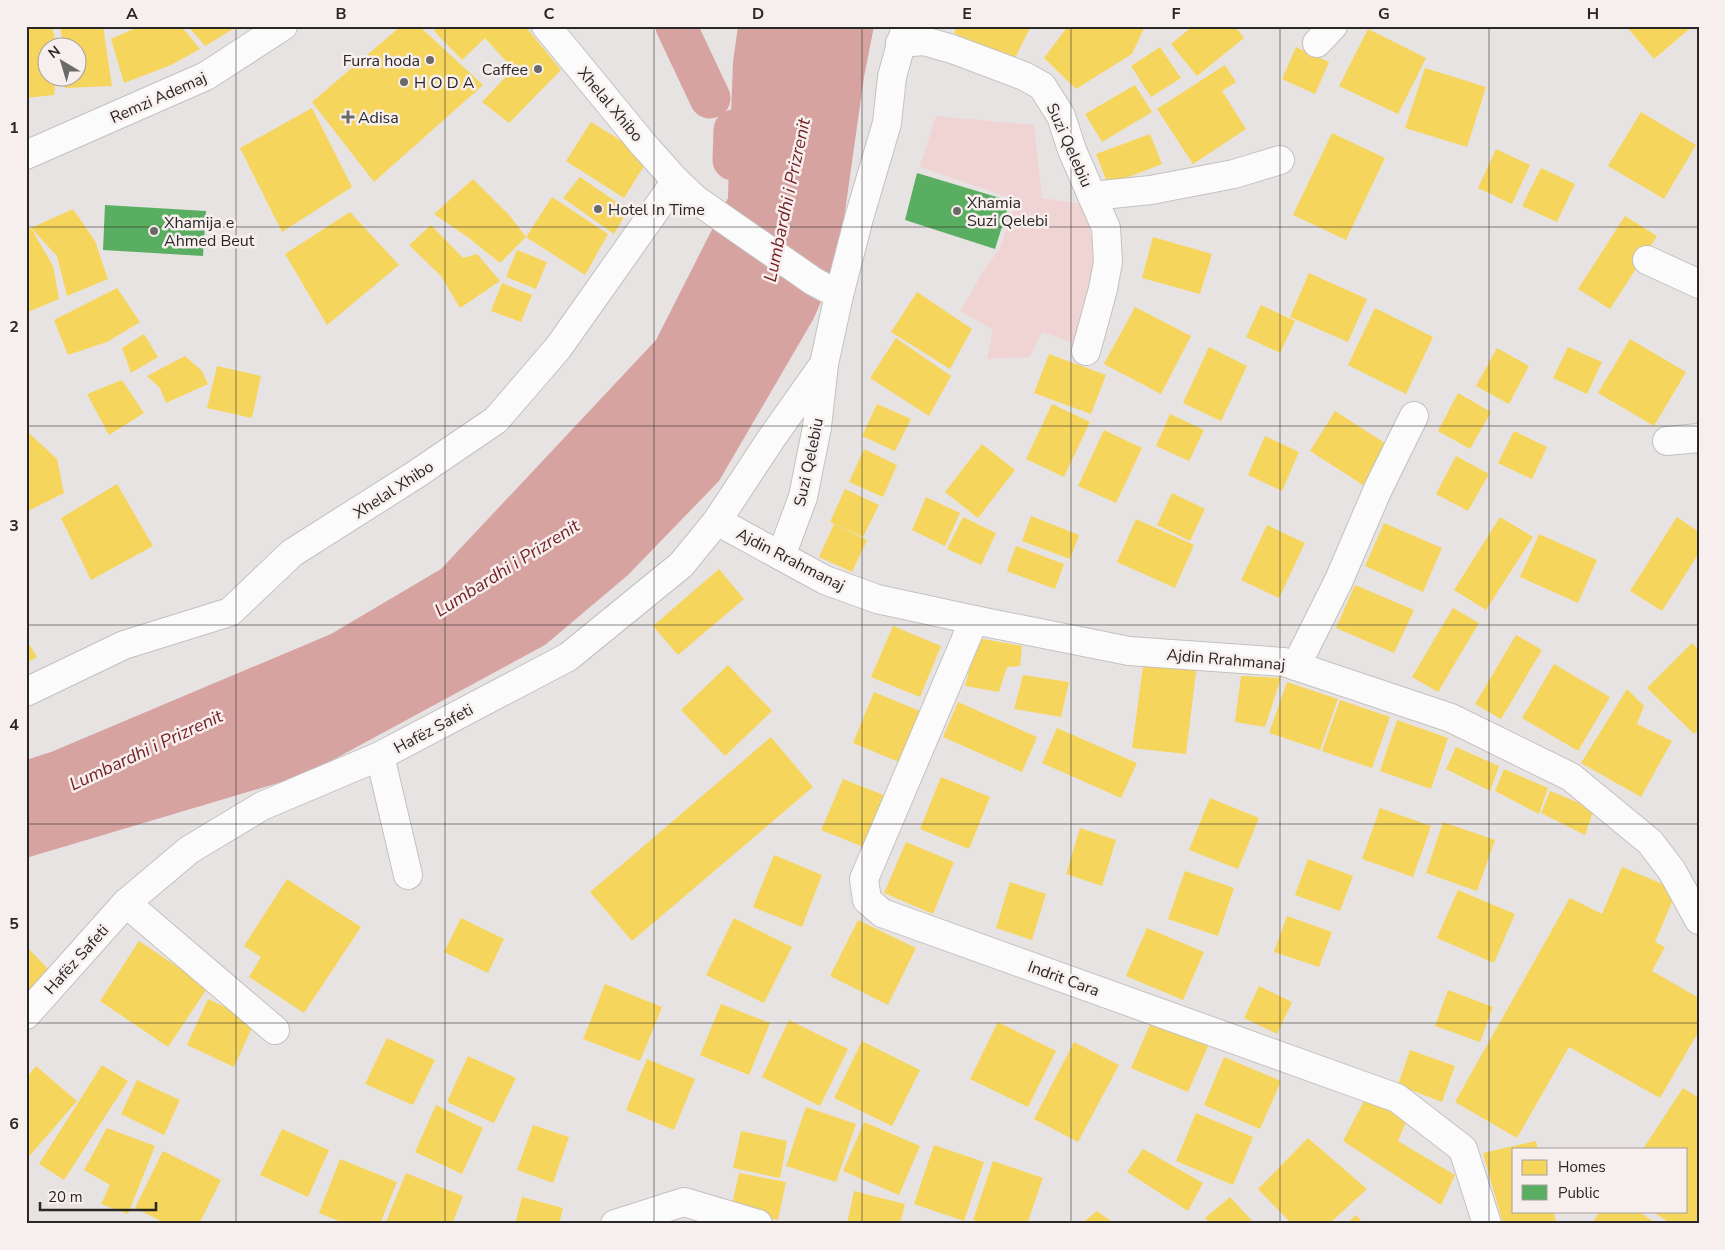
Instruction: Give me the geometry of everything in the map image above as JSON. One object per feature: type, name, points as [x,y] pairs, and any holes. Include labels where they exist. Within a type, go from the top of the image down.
[{"type":"street","name":"Remzi Ademaj","points":[[26,155],[206,76],[283,26]]},
{"type":"street","name":"Xhelal Xhibo","points":[[26,692],[124,645],[230,612],[292,554],[416,475],[496,420],[558,348],[686,190],[643,144],[546,26]]},
{"type":"street","name":"Suzi Qelebiu","points":[[782,556],[802,497],[818,427],[824,364],[839,295],[887,123],[892,77],[903,35],[952,49],[1024,76],[1042,86],[1061,116],[1072,150],[1106,228],[1108,262],[1104,289],[1086,351]]},
{"type":"street","points":[[1092,196],[1152,190],[1234,174],[1280,160]]},
{"type":"street","points":[[686,190],[813,281],[839,295]]},
{"type":"street","points":[[1647,260],[1699,284]]},
{"type":"street","name":"Suzi Qelebiu","points":[[717,521],[770,439],[824,364]]},
{"type":"street","points":[[1296,666],[1339,580],[1378,489],[1414,416]]},
{"type":"street","points":[[1667,441],[1699,438]]},
{"type":"street","name":"Ajdin Rrahmanaj","points":[[717,521],[825,580],[877,599],[1129,651],[1284,662],[1452,718],[1571,777],[1650,842],[1672,870],[1699,920]]},
{"type":"street","name":"Hafëz Safeti","points":[[26,1015],[126,903],[189,850],[262,806],[380,756],[568,657],[681,565],[717,521]]},
{"type":"street","name":"Indrit Cara","points":[[974,620],[864,880],[867,900],[882,913],[1397,1098],[1463,1149],[1487,1224]]},
{"type":"street","points":[[380,756],[408,875]]},
{"type":"street","points":[[126,903],[275,1030]]},
{"type":"street","points":[[615,1224],[684,1202],[758,1224]]},
{"type":"shaded area","points":[[936,116],[1034,125],[1042,198],[1081,204],[1093,246],[1095,263],[1094,281],[1090,299],[1074,343],[1042,332],[1030,357],[987,359],[993,330],[960,311],[984,270],[1000,248],[1016,200],[920,167]]},
{"type":"water","name":"Lumbardhi i Prizrenit","points":[[738,26],[874,26],[864,77],[838,261],[814,318],[719,481],[628,575],[545,645],[305,775],[26,858],[26,760],[51,752],[331,634],[441,569],[656,340],[728,198],[729,160],[740,160],[742,124],[731,115],[733,62]]},
{"type":"building: Homes","points":[[26,26],[52,26],[55,38],[38,38],[38,88],[55,88],[54,95],[26,98]]},
{"type":"building: Homes","points":[[103,26],[112,86],[88,87],[88,38],[62,38],[60,27]]},
{"type":"building: Homes","points":[[140,26],[181,26],[200,49],[171,65],[124,83],[111,39]]},
{"type":"building: Homes","points":[[188,26],[238,26],[205,46]]},
{"type":"building: Homes","points":[[401,26],[419,26],[483,85],[374,182],[312,102]]},
{"type":"building: Homes","points":[[439,26],[525,26],[561,70],[509,123],[482,102],[513,69],[485,38],[462,60],[434,31]]},
{"type":"building: Homes","points":[[958,26],[1031,26],[1013,62],[954,33]]},
{"type":"building: Homes","points":[[1068,26],[1145,26],[1132,54],[1076,89],[1044,58]]},
{"type":"building: Homes","points":[[1193,26],[1235,26],[1244,38],[1197,76],[1171,44]]},
{"type":"building: Homes","points":[[1626,26],[1693,26],[1654,59]]},
{"type":"building: Homes","points":[[1368,29],[1426,58],[1398,114],[1339,86]]},
{"type":"building: Homes","points":[[1160,47],[1181,78],[1151,97],[1131,66]]},
{"type":"building: Homes","points":[[1296,47],[1329,62],[1315,94],[1282,79]]},
{"type":"building: Homes","points":[[1225,65],[1236,82],[1222,91],[1246,129],[1193,164],[1157,109]]},
{"type":"building: Homes","points":[[1425,68],[1486,87],[1467,147],[1405,128]]},
{"type":"building: Homes","points":[[1135,85],[1152,112],[1102,142],[1085,114]]},
{"type":"building: Homes","points":[[312,108],[352,187],[282,232],[240,148]]},
{"type":"building: Homes","points":[[1641,112],[1696,145],[1664,199],[1608,166]]},
{"type":"building: Homes","points":[[591,122],[649,158],[624,198],[566,161]]},
{"type":"building: Homes","points":[[1332,133],[1385,158],[1346,240],[1293,215]]},
{"type":"building: Homes","points":[[1150,134],[1162,164],[1108,185],[1096,154]]},
{"type":"building: Homes","points":[[1496,149],[1530,165],[1512,204],[1478,188]]},
{"type":"building: Homes","points":[[1541,168],[1575,184],[1557,222],[1522,206]]},
{"type":"building: Homes","points":[[580,177],[628,210],[614,234],[563,198]]},
{"type":"building: Homes","points":[[473,179],[510,216],[526,237],[500,263],[469,238],[434,214]]},
{"type":"building: Homes","points":[[552,197],[608,234],[585,275],[526,237]]},
{"type":"building: Homes","points":[[73,209],[95,241],[108,279],[67,296],[57,256],[31,228]]},
{"type":"building: Homes","points":[[350,212],[399,265],[327,325],[285,254]]},
{"type":"building: Homes","points":[[1625,216],[1657,236],[1610,309],[1578,289]]},
{"type":"building: Homes","points":[[431,225],[463,258],[477,254],[500,281],[460,308],[441,276],[409,245]]},
{"type":"building: Homes","points":[[31,228],[53,266],[59,299],[26,313],[26,230]]},
{"type":"building: Homes","points":[[1153,237],[1212,254],[1200,294],[1142,278]]},
{"type":"building: Homes","points":[[517,250],[547,262],[536,289],[506,277]]},
{"type":"building: Homes","points":[[1309,273],[1367,299],[1348,342],[1290,317]]},
{"type":"building: Homes","points":[[502,283],[532,295],[521,322],[491,311]]},
{"type":"building: Homes","points":[[117,288],[140,322],[107,342],[68,355],[54,320]]},
{"type":"building: Homes","points":[[917,292],[972,329],[950,369],[891,332]]},
{"type":"building: Homes","points":[[1261,305],[1295,321],[1280,353],[1246,337]]},
{"type":"building: Homes","points":[[1135,307],[1191,336],[1161,394],[1104,364]]},
{"type":"building: Homes","points":[[1375,308],[1433,337],[1406,394],[1348,365]]},
{"type":"building: Homes","points":[[144,334],[158,357],[131,373],[122,348]]},
{"type":"building: Homes","points":[[896,338],[951,376],[929,416],[870,378]]},
{"type":"building: Homes","points":[[1630,339],[1686,372],[1654,426],[1598,393]]},
{"type":"building: Homes","points":[[1209,347],[1247,366],[1221,421],[1183,403]]},
{"type":"building: Homes","points":[[1568,347],[1602,362],[1587,394],[1553,378]]},
{"type":"building: Homes","points":[[1497,348],[1529,366],[1509,404],[1476,386]]},
{"type":"building: Homes","points":[[1049,354],[1106,375],[1091,414],[1034,393]]},
{"type":"building: Homes","points":[[185,356],[202,371],[208,384],[166,403],[160,388],[147,376]]},
{"type":"building: Homes","points":[[217,366],[261,376],[252,418],[207,408]]},
{"type":"building: Homes","points":[[122,380],[144,413],[109,435],[87,394]]},
{"type":"building: Homes","points":[[1458,393],[1491,412],[1470,449],[1438,431]]},
{"type":"building: Homes","points":[[877,404],[911,419],[895,451],[862,436]]},
{"type":"building: Homes","points":[[1052,404],[1090,422],[1064,477],[1026,459]]},
{"type":"building: Homes","points":[[1335,411],[1388,445],[1363,485],[1310,451]]},
{"type":"building: Homes","points":[[1170,414],[1204,430],[1189,461],[1156,446]]},
{"type":"building: Homes","points":[[1104,430],[1142,448],[1116,503],[1078,486]]},
{"type":"building: Homes","points":[[1514,431],[1547,447],[1532,479],[1498,463]]},
{"type":"building: Homes","points":[[29,433],[57,459],[64,493],[26,512],[26,435]]},
{"type":"building: Homes","points":[[1265,436],[1299,452],[1282,491],[1248,475]]},
{"type":"building: Homes","points":[[982,444],[1015,470],[978,518],[945,492]]},
{"type":"building: Homes","points":[[864,449],[897,465],[883,497],[849,482]]},
{"type":"building: Homes","points":[[1456,456],[1489,474],[1468,511],[1436,494]]},
{"type":"building: Homes","points":[[117,484],[153,546],[91,580],[61,518]]},
{"type":"building: Homes","points":[[845,489],[879,505],[863,537],[830,522]]},
{"type":"building: Homes","points":[[1172,493],[1205,509],[1190,541],[1157,525]]},
{"type":"building: Homes","points":[[926,497],[960,513],[945,546],[912,530]]},
{"type":"building: Homes","points":[[1031,516],[1079,535],[1070,559],[1022,541]]},
{"type":"building: Homes","points":[[963,517],[996,533],[981,565],[947,549]]},
{"type":"building: Homes","points":[[1500,517],[1533,537],[1486,610],[1454,590]]},
{"type":"building: Homes","points":[[1677,517],[1699,532],[1699,553],[1662,611],[1630,591]]},
{"type":"building: Homes","points":[[1136,519],[1194,545],[1175,588],[1117,562]]},
{"type":"building: Homes","points":[[1384,523],[1442,548],[1423,592],[1365,566]]},
{"type":"building: Homes","points":[[834,524],[867,540],[852,572],[819,557]]},
{"type":"building: Homes","points":[[1267,525],[1305,543],[1279,598],[1241,580]]},
{"type":"building: Homes","points":[[1539,534],[1597,560],[1578,603],[1520,577]]},
{"type":"building: Homes","points":[[1016,546],[1064,564],[1055,589],[1007,571]]},
{"type":"building: Homes","points":[[719,569],[744,599],[678,655],[653,626]]},
{"type":"building: Homes","points":[[1355,585],[1414,610],[1394,653],[1336,628]]},
{"type":"building: Homes","points":[[1453,608],[1479,623],[1438,692],[1412,677]]},
{"type":"building: Homes","points":[[893,626],[941,646],[920,697],[871,677]]},
{"type":"building: Homes","points":[[1516,635],[1542,650],[1501,719],[1475,704]]},
{"type":"building: Homes","points":[[978,638],[1022,646],[1020,666],[1007,667],[999,692],[965,686]]},
{"type":"building: Homes","points":[[26,639],[37,657],[26,663]]},
{"type":"building: Homes","points":[[1692,643],[1699,650],[1699,729],[1694,734],[1647,688]]},
{"type":"building: Homes","points":[[1144,658],[1197,664],[1186,754],[1132,748]]},
{"type":"building: Homes","points":[[1554,664],[1610,697],[1578,751],[1522,718]]},
{"type":"building: Homes","points":[[728,665],[772,711],[725,756],[681,710]]},
{"type":"building: Homes","points":[[1023,675],[1069,682],[1061,717],[1014,709]]},
{"type":"building: Homes","points":[[1241,676],[1281,678],[1265,727],[1235,722]]},
{"type":"building: Homes","points":[[1287,682],[1338,699],[1320,750],[1269,733]]},
{"type":"building: Homes","points":[[1627,689],[1644,706],[1637,724],[1672,741],[1641,797],[1581,763]]},
{"type":"building: Homes","points":[[874,692],[922,712],[901,763],[853,743]]},
{"type":"building: Homes","points":[[1340,700],[1390,717],[1372,768],[1322,751]]},
{"type":"building: Homes","points":[[958,702],[1037,737],[1022,772],[943,737]]},
{"type":"building: Homes","points":[[1397,720],[1448,738],[1431,789],[1380,771]]},
{"type":"building: Homes","points":[[1057,728],[1137,763],[1121,798],[1042,763]]},
{"type":"building: Homes","points":[[771,737],[813,787],[632,941],[590,892]]},
{"type":"building: Homes","points":[[1456,747],[1499,766],[1490,791],[1446,769]]},
{"type":"building: Homes","points":[[1504,769],[1548,788],[1539,814],[1495,791]]},
{"type":"building: Homes","points":[[941,777],[990,797],[969,849],[920,829]]},
{"type":"building: Homes","points":[[843,779],[891,798],[871,850],[821,830]]},
{"type":"building: Homes","points":[[1550,791],[1594,809],[1585,835],[1541,813]]},
{"type":"building: Homes","points":[[1210,798],[1259,818],[1238,869],[1189,850]]},
{"type":"building: Homes","points":[[1380,808],[1431,826],[1413,877],[1362,859]]},
{"type":"building: Homes","points":[[1443,822],[1495,840],[1477,891],[1426,873]]},
{"type":"building: Homes","points":[[1080,828],[1116,840],[1102,886],[1066,874]]},
{"type":"building: Homes","points":[[906,842],[954,862],[933,914],[884,893]]},
{"type":"building: Homes","points":[[774,855],[822,875],[802,927],[753,907]]},
{"type":"building: Homes","points":[[1308,859],[1353,876],[1340,911],[1295,895]]},
{"type":"building: Homes","points":[[1622,867],[1677,890],[1655,942],[1665,947],[1652,971],[1699,998],[1699,1031],[1660,1098],[1569,1047],[1517,1138],[1455,1102],[1570,898],[1602,914]]},
{"type":"building: Homes","points":[[1185,871],[1234,888],[1218,936],[1168,919]]},
{"type":"building: Homes","points":[[287,879],[361,927],[304,1013],[249,977],[261,957],[244,946]]},
{"type":"building: Homes","points":[[1010,882],[1046,894],[1032,940],[996,928]]},
{"type":"building: Homes","points":[[1458,890],[1515,914],[1494,963],[1437,938]]},
{"type":"building: Homes","points":[[1287,916],[1332,932],[1319,967],[1274,952]]},
{"type":"building: Homes","points":[[461,918],[504,939],[488,973],[444,952]]},
{"type":"building: Homes","points":[[734,918],[792,947],[764,1003],[706,975]]},
{"type":"building: Homes","points":[[858,920],[916,948],[888,1005],[830,976]]},
{"type":"building: Homes","points":[[1147,928],[1204,952],[1183,1000],[1126,976]]},
{"type":"building: Homes","points":[[139,941],[208,987],[168,1047],[100,1001]]},
{"type":"building: Homes","points":[[26,946],[53,974],[26,1000]]},
{"type":"building: Homes","points":[[605,984],[662,1007],[640,1061],[583,1039]]},
{"type":"building: Homes","points":[[1259,986],[1292,1002],[1277,1034],[1244,1018]]},
{"type":"building: Homes","points":[[1448,990],[1493,1007],[1480,1042],[1435,1026]]},
{"type":"building: Homes","points":[[208,999],[255,1021],[234,1067],[187,1045]]},
{"type":"building: Homes","points":[[721,1004],[770,1023],[749,1075],[700,1055]]},
{"type":"building: Homes","points":[[789,1020],[848,1049],[820,1106],[762,1077]]},
{"type":"building: Homes","points":[[1152,1020],[1209,1044],[1188,1092],[1131,1068]]},
{"type":"building: Homes","points":[[998,1022],[1056,1051],[1028,1107],[970,1079]]},
{"type":"building: Homes","points":[[387,1038],[435,1060],[413,1105],[365,1084]]},
{"type":"building: Homes","points":[[862,1041],[920,1070],[892,1126],[834,1098]]},
{"type":"building: Homes","points":[[1074,1042],[1119,1065],[1078,1142],[1034,1119]]},
{"type":"building: Homes","points":[[1410,1050],[1455,1066],[1442,1102],[1398,1085]]},
{"type":"building: Homes","points":[[468,1056],[516,1078],[494,1123],[447,1102]]},
{"type":"building: Homes","points":[[1224,1057],[1281,1081],[1260,1129],[1204,1105]]},
{"type":"building: Homes","points":[[647,1059],[695,1079],[674,1130],[626,1110]]},
{"type":"building: Homes","points":[[102,1065],[128,1081],[64,1180],[39,1164]]},
{"type":"building: Homes","points":[[36,1066],[77,1101],[26,1160],[26,1078]]},
{"type":"building: Homes","points":[[137,1080],[180,1100],[164,1135],[121,1114]]},
{"type":"building: Homes","points":[[1683,1088],[1699,1098],[1699,1216],[1694,1224],[1671,1224],[1653,1212],[1688,1212],[1688,1148],[1644,1148]]},
{"type":"building: Homes","points":[[1364,1101],[1408,1117],[1398,1141],[1455,1175],[1441,1205],[1343,1141]]},
{"type":"building: Homes","points":[[436,1105],[483,1128],[462,1174],[415,1152]]},
{"type":"building: Homes","points":[[806,1107],[856,1124],[836,1182],[786,1166]]},
{"type":"building: Homes","points":[[1196,1113],[1253,1137],[1233,1185],[1176,1161]]},
{"type":"building: Homes","points":[[864,1122],[920,1146],[899,1195],[843,1171]]},
{"type":"building: Homes","points":[[533,1125],[569,1137],[553,1183],[517,1170]]},
{"type":"building: Homes","points":[[107,1128],[155,1146],[128,1214],[101,1204],[110,1185],[84,1170]]},
{"type":"building: Homes","points":[[282,1129],[329,1150],[308,1197],[260,1175]]},
{"type":"building: Homes","points":[[741,1131],[787,1141],[780,1178],[733,1168]]},
{"type":"building: Homes","points":[[1308,1138],[1367,1189],[1329,1224],[1292,1224],[1258,1189]]},
{"type":"building: Homes","points":[[1536,1141],[1538,1148],[1512,1148],[1512,1212],[1553,1212],[1556,1221],[1552,1224],[1503,1224],[1483,1153]]},
{"type":"building: Homes","points":[[934,1145],[984,1162],[964,1221],[914,1204]]},
{"type":"building: Homes","points":[[1143,1149],[1203,1183],[1188,1211],[1127,1172]]},
{"type":"building: Homes","points":[[163,1151],[221,1180],[199,1224],[167,1224],[135,1208]]},
{"type":"building: Homes","points":[[340,1159],[397,1182],[380,1224],[346,1224],[319,1213]]},
{"type":"building: Homes","points":[[993,1161],[1043,1178],[1027,1224],[985,1224],[973,1220]]},
{"type":"building: Homes","points":[[406,1173],[463,1196],[452,1224],[385,1224]]},
{"type":"building: Homes","points":[[739,1173],[786,1182],[778,1220],[731,1209]]},
{"type":"building: Homes","points":[[854,1191],[905,1204],[900,1224],[847,1224]]},
{"type":"building: Homes","points":[[522,1197],[563,1208],[559,1224],[515,1224]]},
{"type":"building: Homes","points":[[1230,1197],[1255,1224],[1211,1224],[1205,1218]]},
{"type":"building: Homes","points":[[1097,1211],[1115,1224],[1081,1224]]},
{"type":"building: Homes","points":[[1599,1212],[1639,1212],[1657,1224],[1592,1224]]},
{"type":"building: Homes","points":[[1356,1215],[1364,1224],[1346,1224]]},
{"type":"building: Public","name":"Xhamia Suzi Qelebi","points":[[917,173],[1010,201],[995,249],[905,220]]},
{"type":"building: Public","name":"Xhamija e Ahmed Beut","points":[[105,205],[206,211],[203,256],[103,250]]},
{"type":"waterway","points":[[676,26],[710,98]]},
{"type":"waterway","points":[[733,160],[734,130]]},
{"type":"place","name":"Furra hoda","points":[[430,60]]},
{"type":"place","name":"Caffee","points":[[538,69]]},
{"type":"place","name":"H O D A","points":[[404,82]]},
{"type":"place","name":"Adisa","points":[[348,117]]},
{"type":"place","name":"Hotel In Time","points":[[598,209]]},
{"type":"place","name":"Xhamia Suzi Qelebi","points":[[957,211]]},
{"type":"place","name":"Xhamija e Ahmed Beut","points":[[154,231]]}]
